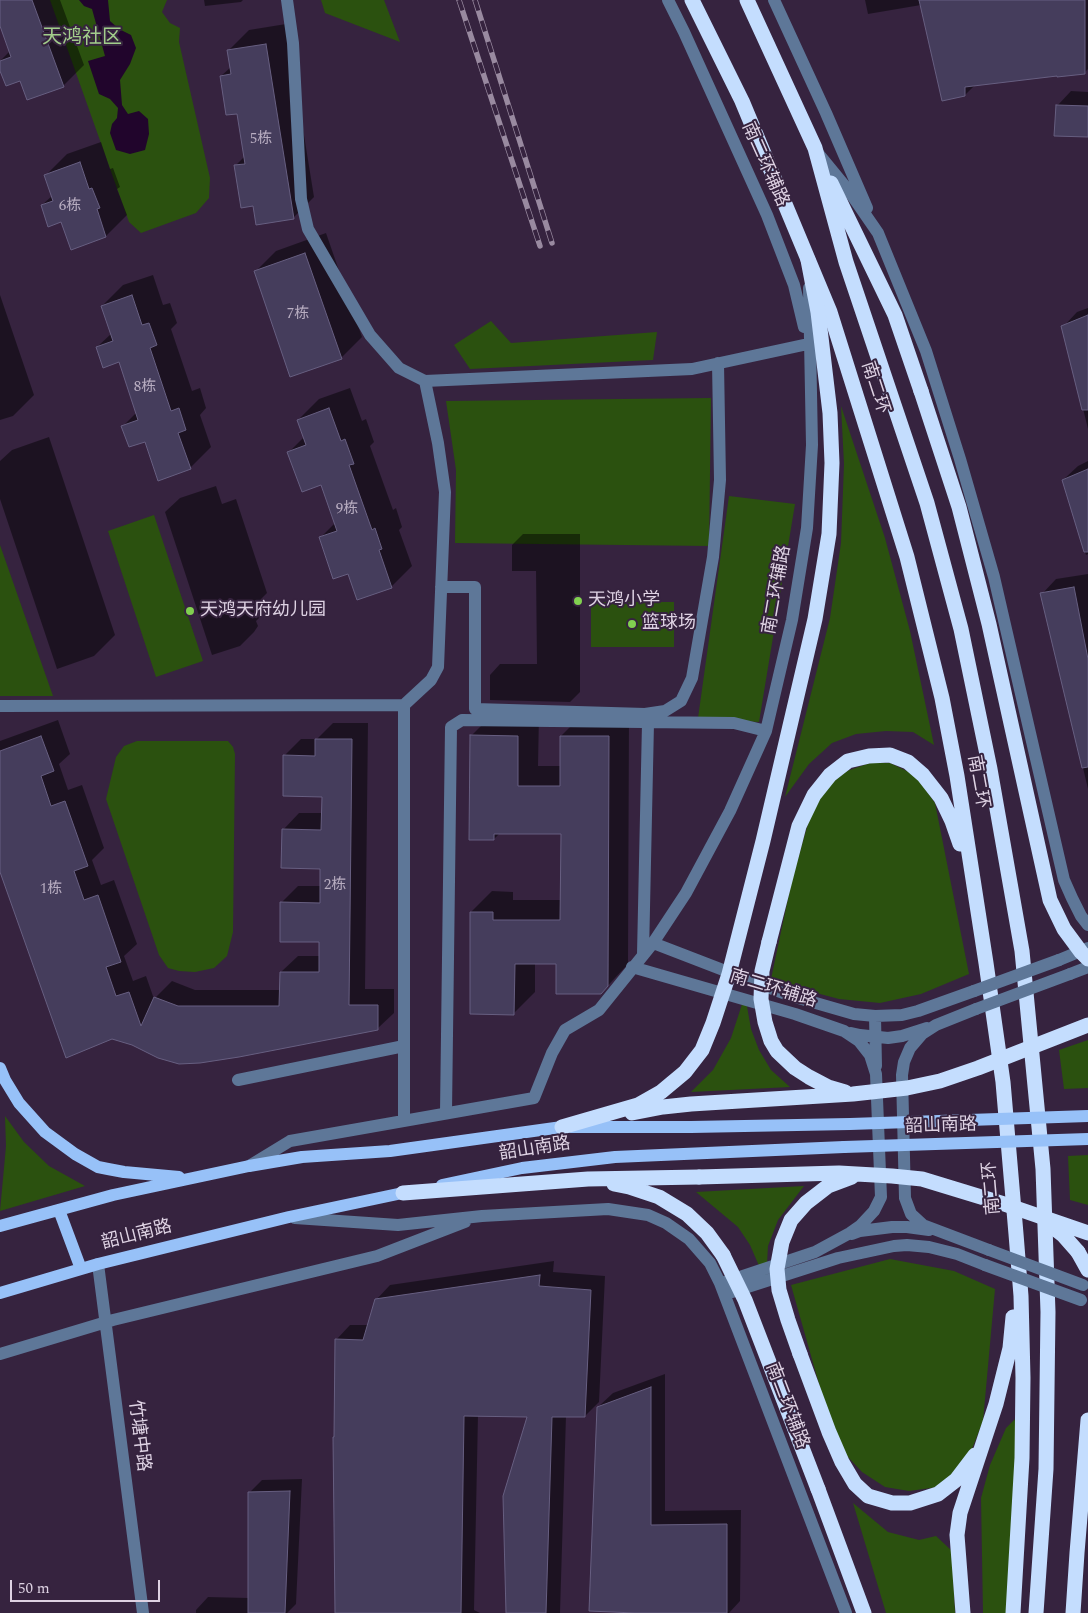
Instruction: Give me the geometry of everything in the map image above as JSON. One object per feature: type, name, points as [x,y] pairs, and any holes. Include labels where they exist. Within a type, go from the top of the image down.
[{"type":"highway","name":"南二环","points":[[692,0],[742,101],[830,312],[907,557],[942,698],[974,883],[1003,1082],[1021,1296],[1022,1448],[1013,1613]]},
{"type":"highway","name":"南二环","points":[[747,0],[815,148],[846,262],[927,503],[961,629],[990,769],[1022,951],[1043,1169],[1048,1312],[1046,1469],[1036,1613]]},
{"type":"highway","points":[[815,148],[895,315],[921,391],[959,507],[989,624],[1050,900],[1064,929],[1088,959]]},
{"type":"highway","points":[[562,1127],[638,1105],[661,1092],[685,1072],[702,1050],[729,974],[763,841],[815,619],[829,534],[832,463],[830,413],[819,321],[808,260]]},
{"type":"highway","points":[[854,1094],[828,1086],[809,1077],[777,1051],[765,1022],[761,999],[762,971],[769,942],[800,826],[814,795],[830,775],[848,761],[869,756],[890,755],[908,762],[923,775],[941,798],[952,821],[974,883]]},
{"type":"highway","points":[[562,1127],[663,1107],[854,1094],[907,1088],[978,1068],[1088,1024]]},
{"type":"highway","points":[[403,1193],[588,1179],[801,1173],[870,1174],[922,1179],[948,1186],[1088,1233]]},
{"type":"highway","points":[[870,1174],[849,1178],[828,1186],[806,1203],[791,1220],[782,1242],[778,1269],[779,1290],[829,1432],[842,1462],[855,1484],[868,1496],[892,1503],[910,1503],[938,1494],[956,1480],[981,1448]]},
{"type":"highway","points":[[588,1179],[629,1187],[659,1197],[687,1214],[707,1234],[723,1255],[745,1300],[864,1613]]},
{"type":"highway","points":[[1038,1216],[1063,1235],[1078,1252],[1088,1270]]},
{"type":"highway","points":[[963,1613],[957,1535],[960,1512],[996,1404],[1010,1348],[1016,1299],[1016,1234]]},
{"type":"highway","points":[[1073,1613],[1088,1420]]},
{"type":"main road","points":[[0,1068],[5,1080],[26,1110],[45,1132],[75,1154],[98,1167],[124,1172],[194,1178]]},
{"type":"main road","name":"韶山南路","points":[[0,1226],[113,1196],[249,1166],[302,1157],[390,1151],[562,1127],[830,1124],[1088,1116]]},
{"type":"main road","name":"韶山南路","points":[[0,1293],[98,1264],[289,1217],[522,1168],[615,1157],[1088,1139]]},
{"type":"main road","points":[[59,1210],[82,1269]]},
{"type":"street","points":[[287,0],[293,43],[301,199],[308,229],[370,335],[399,368],[425,381],[692,369],[809,347]]},
{"type":"street","name":"南二环辅路","points":[[668,0],[767,215],[794,285],[809,347]]},
{"type":"street","points":[[686,0],[700,16]]},
{"type":"street","points":[[774,0],[826,113],[926,351],[960,459],[994,578],[1064,880],[1088,926]]},
{"type":"street","points":[[815,148],[849,191],[878,234]]},
{"type":"street","name":"南二环辅路","points":[[808,260],[812,445],[807,528],[792,620],[766,731],[730,811],[686,893],[653,943],[632,967],[795,1014],[844,1031],[859,1041],[870,1056],[876,1074],[882,1248]]},
{"type":"street","points":[[441,587],[474,587],[475,709],[645,714],[665,711],[681,700],[692,678],[713,557],[720,480],[718,363]]},
{"type":"street","points":[[0,706],[404,705],[431,680],[438,668],[445,492],[425,381]]},
{"type":"street","points":[[404,705],[404,1120]]},
{"type":"street","points":[[446,1112],[451,727],[462,720],[734,723],[766,731]]},
{"type":"street","points":[[643,954],[648,723]]},
{"type":"street","points":[[653,943],[788,995],[854,1014],[875,1016],[902,1015],[918,1011],[1088,948]]},
{"type":"street","points":[[249,1166],[290,1141],[534,1098],[552,1053],[565,1030],[599,1010],[632,967]]},
{"type":"street","points":[[844,1031],[876,1037],[902,1036],[936,1025],[1088,967]]},
{"type":"street","points":[[902,1015],[907,1246]]},
{"type":"street","points":[[875,1016],[876,1074]]},
{"type":"street","points":[[902,1076],[904,1062],[910,1048],[922,1034],[936,1025]]},
{"type":"street","points":[[238,1080],[404,1046]]},
{"type":"street","points":[[723,1289],[815,1252],[841,1238],[860,1226],[874,1211],[880,1197]]},
{"type":"street","points":[[905,1198],[912,1214],[922,1225],[1085,1286]]},
{"type":"street","name":"南二环辅路","points":[[289,1217],[398,1224],[482,1216],[608,1209],[648,1215],[666,1223],[689,1239],[710,1263],[723,1289],[846,1613]]},
{"type":"street","points":[[0,1354],[105,1323],[377,1256],[482,1216]]},
{"type":"street","points":[[841,1238],[860,1231],[881,1228],[907,1227],[941,1233]]},
{"type":"street","points":[[723,1289],[838,1258],[882,1248],[907,1246],[929,1247],[957,1254],[1085,1301]]},
{"type":"street","name":"竹塘中路","points":[[98,1264],[143,1613]]},
{"type":"green space","points":[[50,0],[167,0],[162,12],[170,23],[180,28],[179,42],[210,178],[209,198],[196,213],[141,233],[129,222]]},
{"type":"green space","points":[[321,0],[384,0],[400,42],[325,13]]},
{"type":"green space","points":[[491,321],[511,343],[657,332],[653,360],[470,369],[454,345]]},
{"type":"green space","points":[[711,398],[709,546],[455,543],[456,470],[446,401]]},
{"type":"green space","points":[[841,406],[885,538],[910,631],[934,745],[913,732],[886,731],[856,734],[832,743],[809,764],[785,797],[830,618],[841,543],[844,464]]},
{"type":"green space","points":[[729,496],[795,504],[759,722],[698,718]]},
{"type":"green space","points":[[154,515],[203,661],[156,677],[108,531]]},
{"type":"green space","points":[[0,545],[53,696],[0,696]]},
{"type":"green space","name":"篮球场","points":[[591,602],[674,602],[674,647],[591,647]]},
{"type":"green space","points":[[137,741],[228,741],[233,747],[235,754],[233,932],[227,956],[214,968],[195,972],[179,971],[168,968],[159,955],[106,799],[116,757],[124,746]]},
{"type":"green space","points":[[870,763],[890,763],[915,775],[935,803],[969,974],[921,994],[880,1003],[839,999],[771,979],[792,880],[809,820],[823,790],[847,771]]},
{"type":"green space","points":[[745,995],[751,1029],[759,1050],[771,1070],[790,1087],[691,1092],[713,1070],[731,1038]]},
{"type":"green space","points":[[1088,1040],[1088,1088],[1064,1089],[1059,1050]]},
{"type":"green space","points":[[5,1116],[24,1142],[49,1166],[85,1186],[0,1211],[6,1146]]},
{"type":"green space","points":[[1088,1155],[1088,1205],[1070,1200],[1068,1156]]},
{"type":"green space","points":[[804,1186],[778,1220],[768,1246],[766,1282],[750,1245],[738,1227],[696,1192]]},
{"type":"green space","points":[[890,1259],[954,1271],[995,1289],[983,1421],[970,1454],[955,1478],[938,1487],[909,1491],[885,1487],[862,1472],[836,1444],[791,1285]]},
{"type":"green space","points":[[1015,1419],[1021,1433],[1008,1613],[983,1613],[981,1498],[990,1465],[1006,1428]]},
{"type":"green space","points":[[853,1503],[888,1532],[919,1540],[936,1536],[952,1551],[955,1613],[886,1613]]},
{"type":"shaded area","points":[[79,0],[108,0],[110,21],[119,29],[131,35],[136,48],[130,64],[120,80],[122,105],[128,114],[139,111],[148,119],[149,134],[145,150],[130,154],[116,150],[110,133],[112,124],[117,118],[118,108],[110,99],[99,94],[88,61],[105,56],[92,9],[84,6]]},
{"type":"building","points":[[0,0],[32,0],[64,87],[27,100],[20,81],[6,86],[0,71],[0,61],[11,57],[0,26]]},
{"type":"building","points":[[919,0],[1085,0],[1085,74],[965,87],[965,96],[942,101]]},
{"type":"building","points":[[266,44],[294,219],[256,225],[253,206],[241,208],[234,165],[245,164],[237,114],[226,115],[220,76],[231,74],[227,50]]},
{"type":"building","points":[[1056,105],[1088,106],[1088,137],[1054,136]]},
{"type":"building","points":[[80,162],[89,189],[92,188],[100,208],[97,209],[106,237],[71,250],[61,222],[48,227],[41,205],[53,201],[44,175]]},
{"type":"building","points":[[305,253],[342,359],[290,377],[254,271]]},
{"type":"building","points":[[132,295],[142,325],[149,323],[157,345],[150,348],[171,411],[179,408],[186,430],[178,433],[191,469],[158,481],[145,442],[129,447],[121,426],[138,420],[119,362],[103,368],[96,347],[113,341],[101,306]]},
{"type":"building","points":[[1088,315],[1088,410],[1082,410],[1061,326]]},
{"type":"building","points":[[329,408],[341,441],[345,439],[354,464],[349,465],[372,530],[375,528],[382,549],[379,550],[392,588],[357,600],[348,574],[333,579],[319,537],[337,531],[321,485],[302,492],[287,452],[306,445],[297,420]]},
{"type":"building","points":[[1088,469],[1088,552],[1084,552],[1062,480]]},
{"type":"building","points":[[1074,587],[1088,659],[1088,767],[1082,768],[1040,593]]},
{"type":"building","points":[[470,735],[518,736],[518,786],[560,786],[560,736],[609,736],[608,986],[601,994],[556,994],[556,964],[515,964],[514,1015],[470,1014],[470,912],[493,912],[493,920],[560,920],[561,834],[494,834],[494,840],[469,840]]},
{"type":"building","points":[[41,736],[54,771],[41,776],[51,806],[65,801],[88,866],[74,871],[84,900],[98,895],[121,962],[106,967],[116,996],[129,992],[141,1026],[154,997],[178,1006],[279,1006],[280,972],[319,972],[319,942],[280,942],[280,902],[320,903],[320,869],[281,868],[282,829],[321,830],[322,797],[283,796],[283,755],[315,756],[315,739],[352,739],[349,1005],[378,1005],[378,1030],[200,1063],[179,1064],[158,1058],[132,1045],[112,1039],[66,1058],[0,872],[0,751]]},
{"type":"building","points":[[540,1275],[539,1286],[591,1290],[585,1417],[552,1417],[546,1613],[506,1613],[503,1496],[527,1417],[464,1416],[461,1613],[335,1613],[333,1437],[335,1339],[363,1340],[375,1299]]},
{"type":"building","points":[[651,1387],[651,1525],[727,1524],[727,1613],[589,1611],[597,1407]]},
{"type":"building","points":[[290,1491],[285,1613],[248,1613],[248,1492]]},
{"type":"railway","points":[[459,0],[540,246]]},
{"type":"railway","points":[[475,0],[552,243]]},
{"type":"place","name":"天鸿小学","points":[[578,601]]},
{"type":"place","name":"天鸿天府幼儿园","points":[[190,611]]},
{"type":"place","name":"篮球场","points":[[632,624]]},
{"type":"district","name":"天鸿社区","points":[[82,39]]}]
